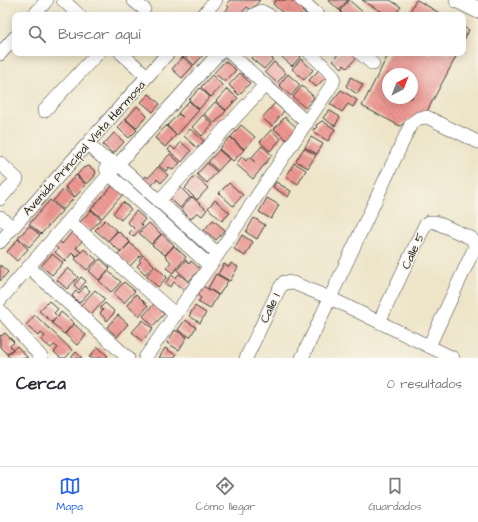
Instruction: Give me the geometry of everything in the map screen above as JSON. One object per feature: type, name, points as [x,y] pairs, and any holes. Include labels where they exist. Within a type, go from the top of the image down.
[{"type":"main road","points":[[458,0],[478,10]]},
{"type":"street","points":[[37,12],[47,0]]},
{"type":"street","points":[[63,0],[76,12]]},
{"type":"street","points":[[133,0],[144,9]]},
{"type":"street","points":[[206,12],[216,0]]},
{"type":"street","points":[[301,0],[315,12]]},
{"type":"street","points":[[0,54],[12,40]]},
{"type":"street","points":[[44,111],[95,56]]},
{"type":"street","points":[[124,56],[147,76]]},
{"type":"street","name":"Avenida Principal Vista Hermosa","points":[[0,242],[165,56]]},
{"type":"street","points":[[0,300],[109,174],[216,56]]},
{"type":"street","points":[[233,56],[307,123]]},
{"type":"street","points":[[145,358],[210,266],[333,83],[334,78],[332,74],[313,56]]},
{"type":"street","points":[[364,56],[373,64]]},
{"type":"street","points":[[159,201],[265,85]]},
{"type":"street","points":[[302,358],[411,124],[419,118],[427,117],[478,142]]},
{"type":"street","points":[[88,144],[102,157],[118,164],[218,254]]},
{"type":"street","points":[[102,157],[109,174],[210,266]]},
{"type":"street","points":[[0,163],[17,179],[0,199]]},
{"type":"street","points":[[0,216],[13,228]]},
{"type":"street","points":[[69,221],[176,315]]},
{"type":"street","name":"Calle 5","points":[[379,322],[425,225],[429,222],[435,222],[471,238],[474,242],[474,249],[428,346]]},
{"type":"street","points":[[28,267],[128,358]]},
{"type":"street","name":"Calle 1","points":[[246,358],[279,289],[284,282],[293,283],[330,298]]},
{"type":"street","points":[[330,298],[454,358]]},
{"type":"street","points":[[0,310],[42,358]]},
{"type":"building","points":[[230,0],[260,0],[251,10],[247,7],[243,12],[225,12],[229,7],[226,4]]},
{"type":"building","points":[[276,0],[291,0],[293,2],[295,0],[305,8],[302,11],[303,12],[282,12],[273,4]]},
{"type":"building","points":[[328,0],[348,0],[339,10]]},
{"type":"building","points":[[349,0],[363,12],[341,12],[340,11]]},
{"type":"building","points":[[362,0],[390,0],[401,7],[397,12],[382,12]]},
{"type":"building","points":[[417,0],[438,12],[410,12]]},
{"type":"building","points":[[466,28],[469,30],[466,36]]},
{"type":"building","points":[[185,56],[202,56],[194,65]]},
{"type":"building","points":[[253,56],[270,56],[273,59],[264,69],[251,58]]},
{"type":"building","points":[[281,56],[301,56],[292,66]]},
{"type":"building","points":[[336,56],[358,56],[347,68],[344,65],[342,68],[333,60]]},
{"type":"building","points":[[387,56],[456,56],[425,115],[410,119],[400,126],[362,106]]},
{"type":"building","points":[[183,57],[193,66],[182,78],[172,69]]},
{"type":"building","points":[[301,59],[313,70],[304,80],[292,69]]},
{"type":"building","points":[[225,61],[236,70],[225,82],[214,73]]},
{"type":"building","points":[[274,62],[286,73],[277,83],[265,72]]},
{"type":"building","points":[[319,70],[326,77],[316,87],[309,80]]},
{"type":"building","points":[[240,73],[250,83],[239,95],[229,85]]},
{"type":"building","points":[[288,74],[300,85],[291,96],[279,85]]},
{"type":"building","points":[[212,75],[222,85],[211,97],[201,87]]},
{"type":"building","points":[[351,77],[363,85],[357,94],[346,86]]},
{"type":"building","points":[[302,86],[314,97],[305,108],[293,97]]},
{"type":"building","points":[[200,88],[210,97],[199,109],[189,100]]},
{"type":"building","points":[[227,89],[238,98],[226,110],[216,101]]},
{"type":"building","points":[[341,90],[357,100],[353,107],[348,104],[342,112],[330,104]]},
{"type":"building","points":[[149,94],[160,104],[153,112],[141,102]]},
{"type":"building","points":[[189,101],[199,110],[177,135],[167,126],[178,114],[183,117],[178,113]]},
{"type":"building","points":[[215,102],[226,111],[215,123],[204,114]]},
{"type":"building","points":[[275,103],[284,111],[272,126],[262,118]]},
{"type":"building","points":[[137,106],[147,116],[136,128],[126,119]]},
{"type":"building","points":[[329,110],[340,117],[335,126],[323,118]]},
{"type":"building","points":[[203,115],[213,124],[202,136],[192,127]]},
{"type":"building","points":[[285,117],[298,129],[287,140],[274,129]]},
{"type":"building","points":[[125,119],[137,130],[129,138],[118,128]]},
{"type":"building","points":[[322,121],[335,129],[328,141],[315,133],[313,129],[317,128],[316,125]]},
{"type":"building","points":[[241,125],[255,137],[244,149],[231,137]]},
{"type":"building","points":[[166,126],[176,135],[165,147],[155,138]]},
{"type":"building","points":[[190,129],[204,141],[197,148],[184,136]]},
{"type":"building","points":[[271,130],[281,139],[270,151],[260,142]]},
{"type":"building","points":[[114,133],[124,142],[113,154],[103,145]]},
{"type":"building","points":[[230,137],[244,150],[233,161],[219,149]]},
{"type":"building","points":[[311,137],[323,144],[317,154],[305,147]]},
{"type":"building","points":[[181,142],[191,151],[182,162],[168,150],[171,146],[175,150]]},
{"type":"building","points":[[262,146],[272,155],[253,179],[236,164],[242,157],[246,161],[249,157],[255,162],[251,158]]},
{"type":"building","points":[[304,148],[316,155],[308,168],[296,161]]},
{"type":"building","points":[[219,150],[229,159],[218,171],[208,162]]},
{"type":"building","points":[[170,154],[180,163],[173,170],[169,167],[166,171],[159,166]]},
{"type":"building","points":[[207,163],[217,172],[207,183],[197,174]]},
{"type":"building","points":[[294,163],[306,170],[298,184],[286,177]]},
{"type":"building","points":[[89,166],[96,172],[94,177],[87,184],[77,175],[83,168]]},
{"type":"building","points":[[158,167],[168,175],[161,183],[157,179],[151,186],[143,180],[146,176],[148,178]]},
{"type":"building","points":[[76,175],[86,185],[75,197],[65,187]]},
{"type":"building","points":[[195,176],[208,188],[197,200],[185,188]]},
{"type":"building","points":[[276,182],[291,191],[288,197],[273,187]]},
{"type":"building","points":[[229,183],[243,195],[233,206],[219,193]]},
{"type":"building","points":[[114,184],[124,193],[102,218],[91,209]]},
{"type":"building","points":[[180,187],[190,197],[180,208],[169,197]]},
{"type":"building","points":[[64,189],[74,198],[63,210],[53,201]]},
{"type":"building","points":[[192,197],[207,210],[202,216],[197,212],[191,219],[181,209]]},
{"type":"building","points":[[267,198],[279,205],[271,219],[259,212]]},
{"type":"building","points":[[50,200],[62,211],[41,234],[29,224]]},
{"type":"building","points":[[215,200],[230,213],[222,221],[208,208]]},
{"type":"building","points":[[123,202],[131,209],[121,220],[113,213]]},
{"type":"building","points":[[91,210],[101,219],[90,231],[80,222]]},
{"type":"building","points":[[136,211],[145,219],[141,224],[143,226],[133,237],[129,233],[134,228],[127,222]]},
{"type":"building","points":[[254,218],[265,225],[257,239],[246,232]]},
{"type":"building","points":[[105,220],[117,231],[108,241],[95,230]]},
{"type":"building","points":[[213,220],[225,230],[216,240],[204,230]]},
{"type":"building","points":[[149,223],[161,234],[151,244],[139,233]]},
{"type":"building","points":[[29,226],[40,235],[29,247],[18,238]]},
{"type":"building","points":[[118,231],[130,242],[121,252],[108,241]]},
{"type":"building","points":[[72,232],[82,241],[76,248],[81,252],[76,257],[72,253],[65,261],[55,252],[58,249],[55,246],[59,241],[62,244]]},
{"type":"building","points":[[162,234],[174,245],[165,255],[152,245]]},
{"type":"building","points":[[242,235],[253,242],[245,256],[234,249]]},
{"type":"building","points":[[18,239],[28,249],[17,261],[7,252]]},
{"type":"building","points":[[130,243],[142,254],[130,266],[118,255]]},
{"type":"building","points":[[174,246],[186,257],[173,273],[166,268],[171,262],[165,256]]},
{"type":"building","points":[[84,249],[97,260],[87,270],[75,259]]},
{"type":"building","points":[[52,254],[63,263],[52,275],[41,266]]},
{"type":"building","points":[[143,255],[154,265],[145,274],[137,266],[141,262],[139,260]]},
{"type":"building","points":[[100,259],[110,268],[99,280],[89,271]]},
{"type":"building","points":[[186,260],[189,264],[191,261],[200,269],[189,281],[177,270]]},
{"type":"building","points":[[231,263],[238,267],[230,281],[218,274],[224,264],[229,267]]},
{"type":"building","points":[[0,265],[8,272],[0,281]]},
{"type":"building","points":[[155,266],[167,277],[158,287],[146,276]]},
{"type":"building","points":[[68,268],[78,277],[67,289],[57,280]]},
{"type":"building","points":[[108,271],[121,282],[111,292],[99,281]]},
{"type":"building","points":[[179,274],[190,283],[184,290],[174,282],[170,287],[165,283],[172,275],[175,278]]},
{"type":"building","points":[[216,274],[228,281],[219,295],[208,288]]},
{"type":"building","points":[[81,277],[86,281],[79,290],[74,285]]},
{"type":"building","points":[[124,282],[135,291],[124,303],[113,294]]},
{"type":"building","points":[[85,286],[90,291],[79,303],[72,296],[76,291],[79,293]]},
{"type":"building","points":[[203,286],[218,295],[210,309],[198,302],[201,298],[197,295]]},
{"type":"building","points":[[95,290],[105,299],[91,315],[80,306]]},
{"type":"building","points":[[136,294],[148,306],[139,316],[127,305]]},
{"type":"building","points":[[49,301],[58,309],[54,313],[58,317],[61,312],[74,323],[64,334],[52,323],[56,318],[52,322],[39,311]]},
{"type":"building","points":[[105,303],[115,312],[107,321],[100,313],[103,310],[100,308]]},
{"type":"building","points":[[154,304],[164,314],[153,326],[143,316]]},
{"type":"building","points":[[195,306],[206,313],[200,323],[189,316]]},
{"type":"building","points":[[35,315],[72,350],[66,358],[61,358],[54,352],[58,348],[54,345],[51,348],[41,340],[45,336],[41,333],[38,336],[26,325]]},
{"type":"building","points":[[118,315],[128,324],[117,337],[107,327]]},
{"type":"building","points":[[143,320],[153,329],[142,341],[132,332]]},
{"type":"building","points":[[185,320],[196,327],[190,337],[178,330]]},
{"type":"building","points":[[74,324],[86,335],[77,345],[65,334]]},
{"type":"building","points":[[175,330],[187,337],[179,350],[167,343]]},
{"type":"building","points":[[5,333],[14,342],[10,346],[13,349],[7,354],[0,347],[0,335],[1,336]]},
{"type":"building","points":[[17,346],[28,358],[10,358],[7,355]]},
{"type":"building","points":[[98,347],[108,356],[105,358],[89,357]]},
{"type":"building","points":[[165,348],[176,355],[174,358],[159,358]]},
{"type":"building","points":[[76,352],[82,358],[71,358]]}]
